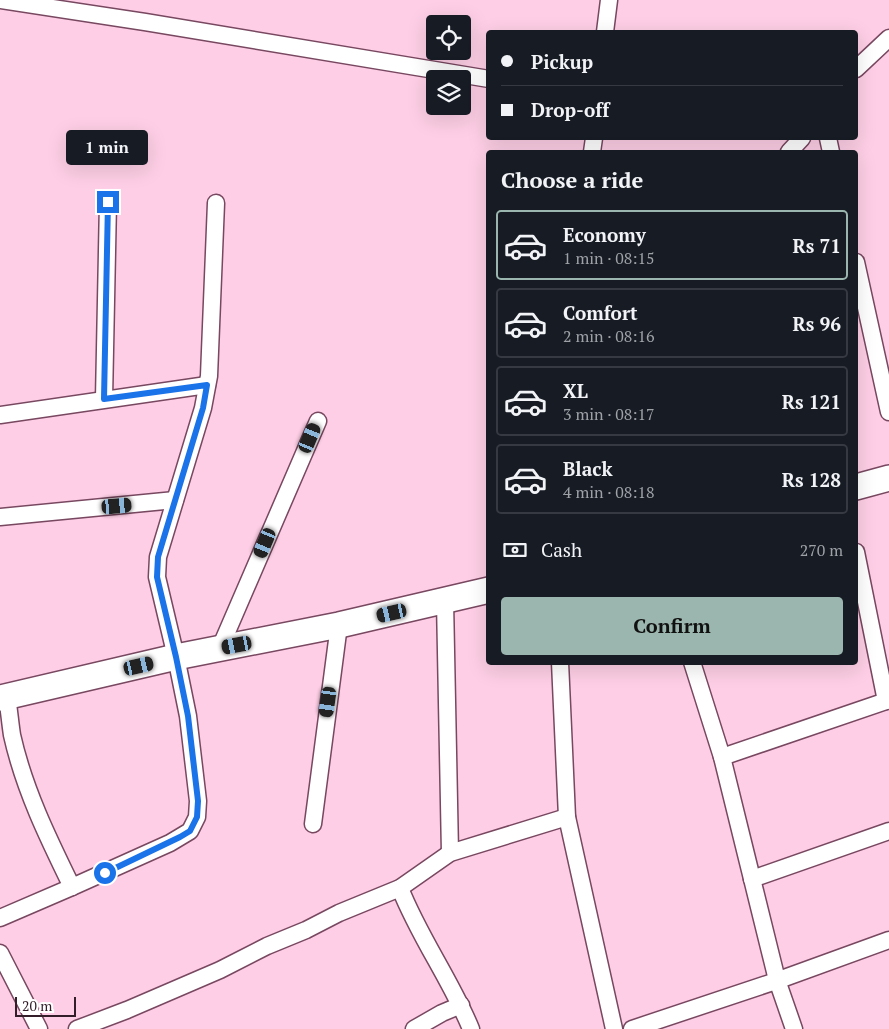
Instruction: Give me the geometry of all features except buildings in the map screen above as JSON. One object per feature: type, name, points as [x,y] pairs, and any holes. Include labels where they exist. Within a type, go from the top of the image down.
[{"type":"main road","points":[[858,486],[889,478]]},
{"type":"main road","points":[[4,698],[176,657],[339,625],[486,591]]},
{"type":"street","points":[[0,0],[486,79]]},
{"type":"street","points":[[605,30],[609,0]]},
{"type":"street","points":[[858,67],[889,38]]},
{"type":"street","points":[[791,150],[800,140]]},
{"type":"street","points":[[104,399],[108,202]]},
{"type":"street","points":[[0,918],[170,843],[190,831],[197,817],[198,801],[188,716],[157,577],[158,557],[203,408],[209,376],[216,202]]},
{"type":"street","points":[[858,278],[860,293],[889,412]]},
{"type":"street","points":[[0,415],[207,385]]},
{"type":"street","points":[[220,648],[318,421]]},
{"type":"street","points":[[0,517],[175,500]]},
{"type":"street","points":[[722,757],[888,700],[858,561]]},
{"type":"street","points":[[445,601],[450,853]]},
{"type":"street","points":[[313,824],[339,625]]},
{"type":"street","points":[[560,665],[567,817],[614,1029]]},
{"type":"street","points":[[693,665],[722,757],[777,980],[794,1029]]},
{"type":"street","points":[[4,698],[12,735],[27,785],[44,828],[72,887]]},
{"type":"street","points":[[77,1029],[127,1010],[220,970],[339,913],[400,888],[450,853],[567,817]]},
{"type":"street","points":[[752,879],[889,831]]},
{"type":"street","points":[[400,888],[407,907],[461,1005],[471,1029]]},
{"type":"street","points":[[632,1029],[889,940]]},
{"type":"street","points":[[0,952],[39,1029]]},
{"type":"street","points":[[414,1029],[435,1016],[461,1005]]},
{"type":"route","points":[[105,873],[170,843],[190,831],[197,817],[198,801],[188,716],[157,577],[158,557],[203,408],[207,385],[104,399],[108,202]]}]
